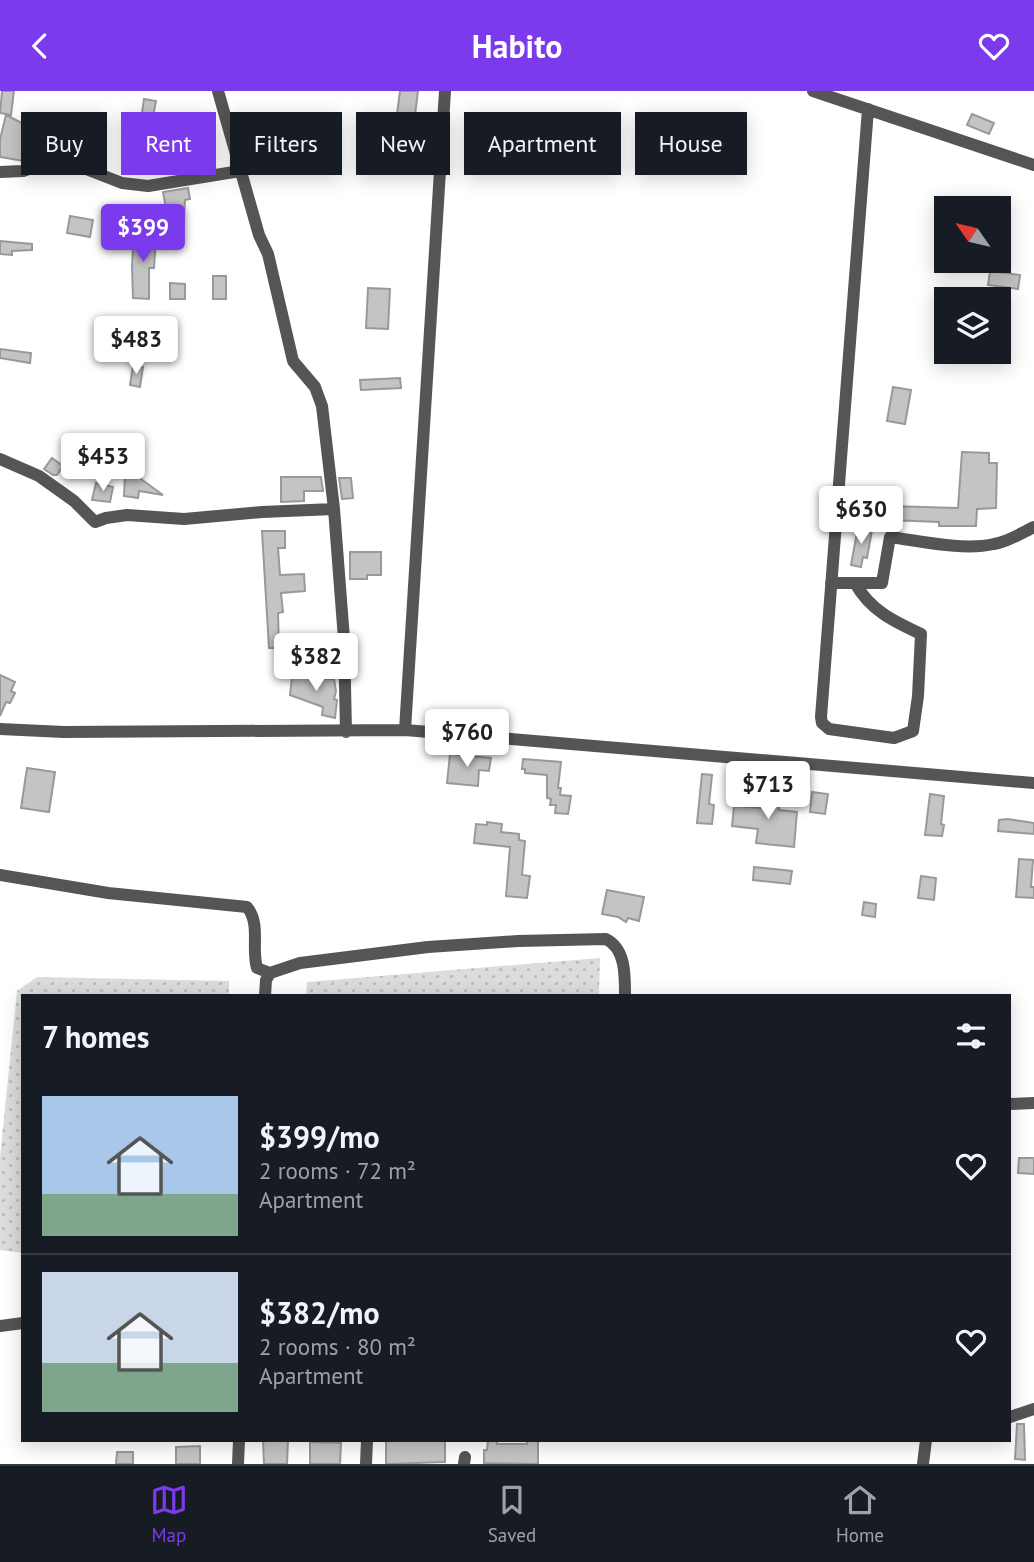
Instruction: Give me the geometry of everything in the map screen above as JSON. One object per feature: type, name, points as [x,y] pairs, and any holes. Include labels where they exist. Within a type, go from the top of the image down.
[{"type":"street","points":[[218,91],[230,135]]},
{"type":"street","points":[[405,730],[444,91]]},
{"type":"street","points":[[821,92],[1034,165]]},
{"type":"street","points":[[855,583],[864,599],[877,612],[921,634],[919,684],[913,731],[901,737],[829,729],[822,723],[821,717],[868,109]]},
{"type":"street","points":[[0,172],[23,171],[53,160],[68,162],[122,183],[148,186],[230,173]]},
{"type":"street","points":[[241,175],[259,235],[268,254],[293,361],[315,387],[322,406],[334,509],[344,639],[346,732]]},
{"type":"street","points":[[0,459],[39,476],[74,501],[95,522],[127,515],[184,519],[334,509]]},
{"type":"street","points":[[831,583],[882,583],[890,537],[938,544],[984,546],[1002,542],[1034,527]]},
{"type":"street","points":[[0,729],[64,732],[405,730],[1034,783]]},
{"type":"street","points":[[0,876],[108,893],[247,907],[253,913],[256,931],[254,957],[257,968],[270,972],[300,963],[391,951],[518,941],[606,939],[615,944],[620,953],[625,976],[625,994]]},
{"type":"street","points":[[265,994],[266,980],[270,972]]},
{"type":"street","points":[[1011,1104],[1034,1103]]},
{"type":"street","points":[[0,1326],[21,1323]]},
{"type":"street","points":[[1011,1416],[1034,1409]]},
{"type":"street","points":[[238,1464],[239,1442]]},
{"type":"street","points":[[366,1464],[367,1442]]},
{"type":"street","points":[[923,1464],[926,1442]]},
{"type":"shaded area","points":[[600,958],[599,994],[306,994],[307,982]]},
{"type":"shaded area","points":[[37,977],[229,981],[229,994],[21,994],[21,1253],[0,1250],[0,1157],[17,991]]},
{"type":"building","points":[[2,91],[14,91],[11,115],[0,113]]},
{"type":"building","points":[[400,91],[418,91],[415,112],[397,112]]},
{"type":"building","points":[[144,99],[156,101],[154,112],[142,112]]},
{"type":"building","points":[[972,114],[994,123],[989,134],[967,125]]},
{"type":"building","points":[[6,115],[21,122],[21,160],[0,157],[0,139]]},
{"type":"building","points":[[188,188],[190,199],[185,200],[183,236],[163,235],[163,192]]},
{"type":"building","points":[[70,216],[93,220],[90,237],[67,233]]},
{"type":"building","points":[[134,234],[156,236],[154,268],[149,268],[149,299],[133,298]]},
{"type":"building","points":[[0,241],[32,244],[32,250],[12,251],[12,255],[0,254]]},
{"type":"building","points":[[990,273],[1020,275],[1018,289],[988,285]]},
{"type":"building","points":[[213,276],[226,276],[226,299],[213,299]]},
{"type":"building","points":[[170,283],[185,284],[185,299],[170,299]]},
{"type":"building","points":[[368,288],[390,289],[388,329],[366,328]]},
{"type":"building","points":[[0,349],[31,353],[30,363],[0,358]]},
{"type":"building","points":[[133,365],[143,367],[140,387],[130,385]]},
{"type":"building","points":[[400,378],[401,388],[361,390],[360,380]]},
{"type":"building","points":[[893,387],[911,390],[905,424],[887,421]]},
{"type":"building","points":[[962,452],[989,453],[989,463],[997,463],[996,508],[977,509],[976,526],[939,526],[939,522],[889,520],[889,506],[958,508]]},
{"type":"building","points":[[126,454],[144,454],[141,479],[163,495],[139,491],[138,498],[124,496]]},
{"type":"building","points":[[52,458],[63,466],[57,475],[44,469]]},
{"type":"building","points":[[281,477],[321,477],[323,491],[304,491],[304,501],[281,502]]},
{"type":"building","points":[[339,478],[351,478],[353,498],[342,499]]},
{"type":"building","points":[[96,483],[113,487],[110,502],[92,500]]},
{"type":"building","points":[[858,527],[872,530],[867,558],[863,557],[861,567],[851,565]]},
{"type":"building","points":[[262,531],[285,531],[285,548],[278,548],[280,575],[304,574],[305,591],[281,593],[283,612],[278,613],[279,648],[269,648]]},
{"type":"building","points":[[350,552],[381,552],[381,575],[367,575],[367,579],[350,579]]},
{"type":"building","points":[[0,675],[15,682],[11,691],[15,693],[10,703],[6,702],[0,716]]},
{"type":"building","points":[[292,677],[334,679],[334,699],[337,700],[335,718],[322,715],[323,707],[290,695]]},
{"type":"building","points":[[450,754],[491,758],[489,771],[479,770],[478,786],[447,783]]},
{"type":"building","points":[[523,759],[561,762],[558,788],[561,788],[560,795],[571,796],[568,814],[555,813],[556,805],[550,805],[551,799],[547,798],[547,775],[525,773],[525,769],[522,769]]},
{"type":"building","points":[[27,768],[55,772],[49,812],[21,808]]},
{"type":"building","points":[[702,774],[712,775],[709,804],[714,805],[712,824],[697,823]]},
{"type":"building","points":[[764,791],[779,792],[779,810],[797,812],[794,847],[756,843],[758,829],[732,826],[734,806],[762,808]]},
{"type":"building","points":[[812,792],[828,794],[825,814],[810,812]]},
{"type":"building","points":[[930,794],[944,796],[942,836],[925,835]]},
{"type":"building","points":[[999,820],[1034,823],[1034,834],[998,831]]},
{"type":"building","points":[[487,822],[502,824],[501,832],[519,834],[519,840],[525,841],[522,875],[530,876],[527,898],[506,896],[510,847],[474,843],[476,824],[487,825]]},
{"type":"building","points":[[1019,859],[1033,860],[1031,887],[1034,887],[1034,898],[1016,897]]},
{"type":"building","points":[[754,867],[792,871],[790,884],[753,880]]},
{"type":"building","points":[[921,876],[936,878],[934,900],[918,898]]},
{"type":"building","points":[[607,890],[644,897],[639,921],[628,918],[626,922],[618,917],[602,914]]},
{"type":"building","points":[[864,902],[876,904],[875,917],[862,915]]},
{"type":"building","points":[[1019,1158],[1034,1158],[1034,1174],[1018,1173]]},
{"type":"building","points":[[1017,1424],[1024,1424],[1025,1460],[1015,1459]]},
{"type":"building","points":[[263,1442],[288,1442],[287,1464],[264,1464]]},
{"type":"building","points":[[310,1442],[341,1443],[340,1464],[310,1464]]},
{"type":"building","points":[[386,1442],[445,1442],[445,1462],[386,1464]]},
{"type":"building","points":[[488,1442],[538,1442],[538,1464],[484,1463],[484,1450],[487,1450]]},
{"type":"building","points":[[200,1446],[200,1464],[176,1464],[176,1447]]},
{"type":"building","points":[[117,1452],[133,1452],[133,1464],[116,1464]]}]
